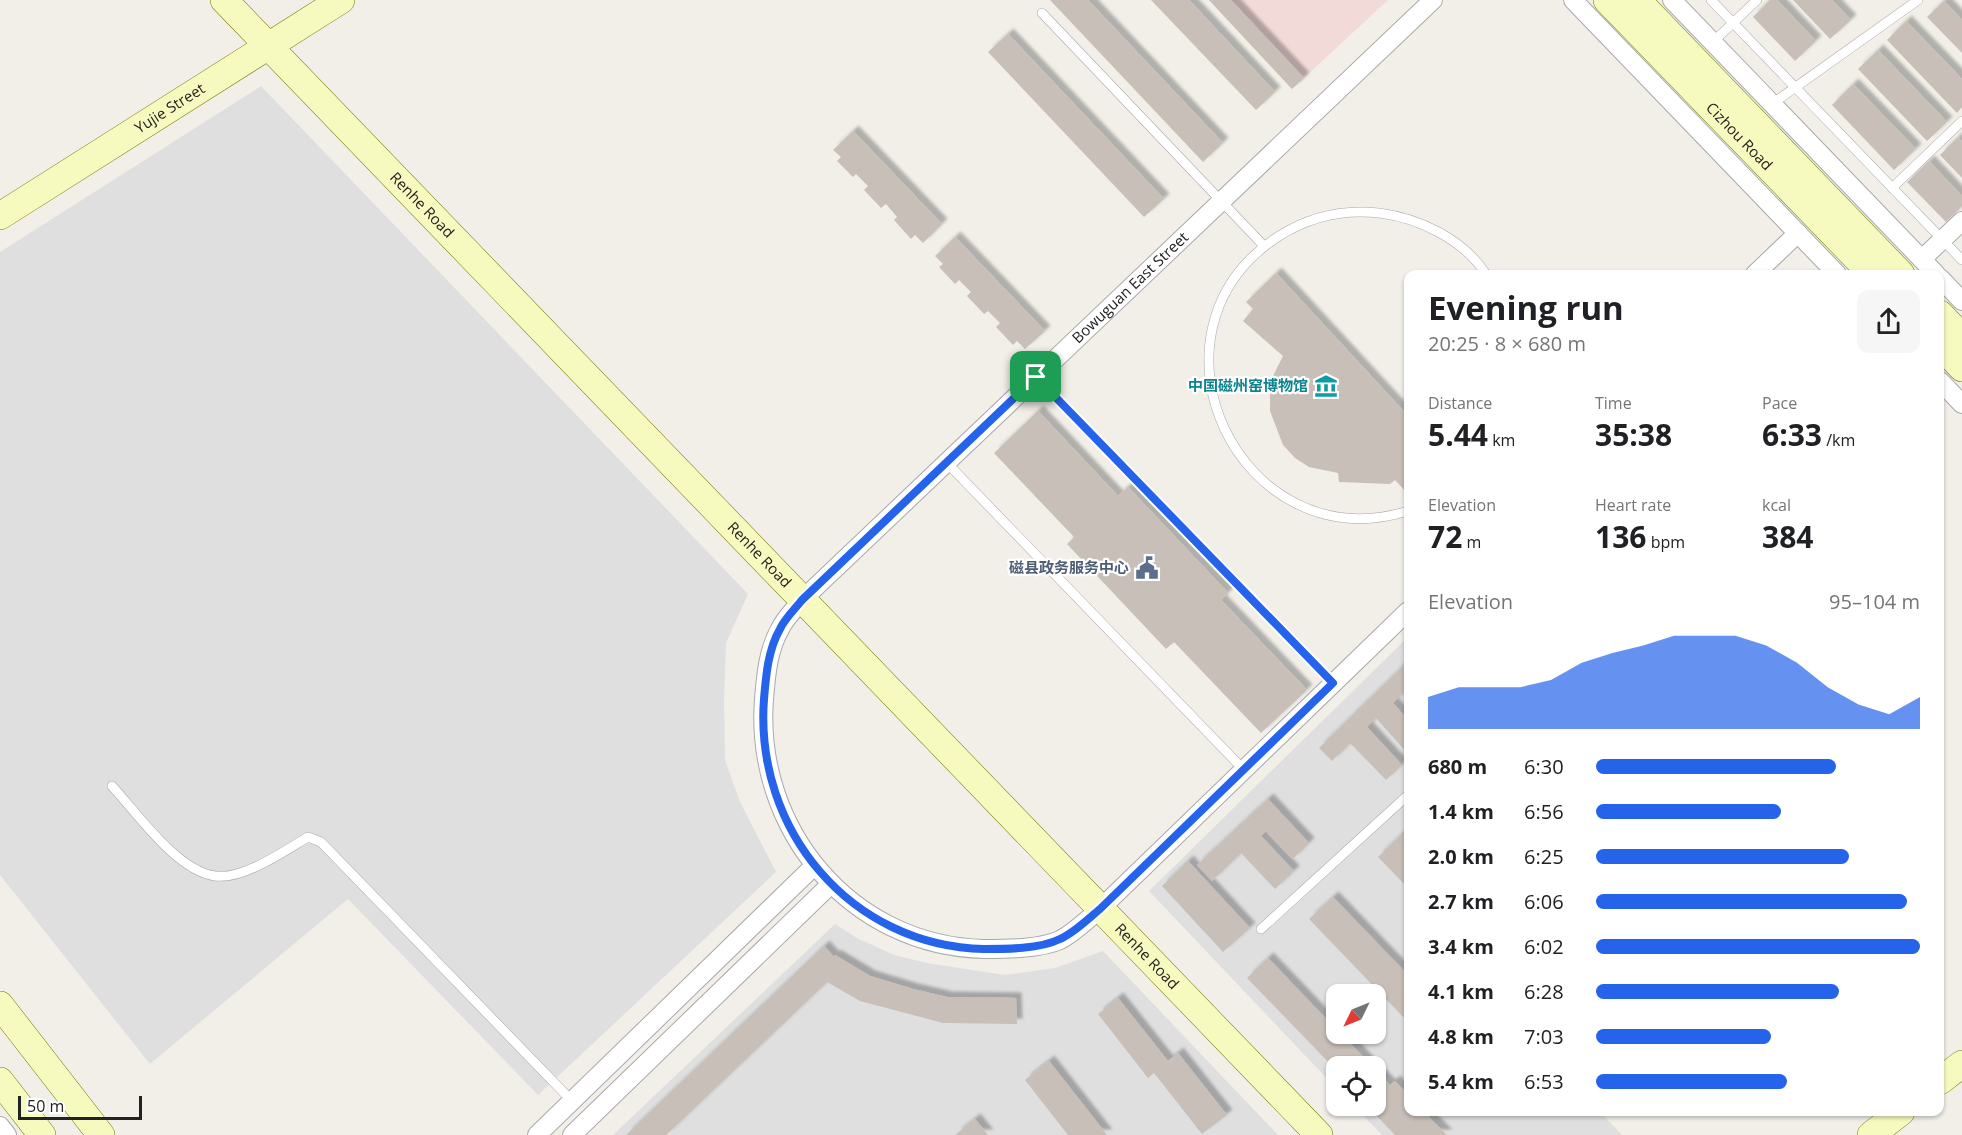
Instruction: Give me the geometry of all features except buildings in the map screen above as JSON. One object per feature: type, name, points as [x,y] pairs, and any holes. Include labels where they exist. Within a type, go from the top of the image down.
[{"type":"street","name":"Renhe Road","points":[[224,0],[1319,1135]]},
{"type":"street","name":"Yujie Street","points":[[0,216],[341,0]]},
{"type":"street","name":"Bowuguan East Street","points":[[1404,614],[1100,909],[1060,940],[1012,950],[967,948],[927,940],[886,923],[858,907],[830,885],[791,832],[775,793],[765,754],[762,718],[769,657],[780,628],[802,600],[1432,0]]},
{"type":"street","points":[[1573,0],[1833,270]]},
{"type":"street","name":"Cizhou Road","points":[[1607,0],[1868,270]]},
{"type":"street","points":[[1637,0],[1912,267]]},
{"type":"street","points":[[1672,0],[1772,104],[1912,267]]},
{"type":"street","points":[[1912,267],[1962,221]]},
{"type":"street","points":[[1759,270],[1798,233]]},
{"type":"street","points":[[1944,282],[1962,301]]},
{"type":"street","points":[[1944,318],[1962,338]]},
{"type":"street","points":[[1944,349],[1962,368]]},
{"type":"street","points":[[1944,385],[1962,404]]},
{"type":"street","points":[[537,1135],[814,866]]},
{"type":"street","points":[[572,1135],[830,885]]},
{"type":"street","points":[[0,1005],[101,1135]]},
{"type":"street","points":[[1944,1078],[1962,1064]]},
{"type":"street","points":[[3,1090],[42,1135]]},
{"type":"street","points":[[1871,1135],[1896,1116]]},
{"type":"street","points":[[0,1126],[7,1135]]},
{"type":"lane","points":[[1711,0],[1962,260]]},
{"type":"lane","points":[[1713,42],[1757,0]]},
{"type":"lane","points":[[1772,104],[1918,0]]},
{"type":"lane","points":[[1042,13],[1264,246]]},
{"type":"lane","points":[[1892,188],[1962,121]]},
{"type":"lane","points":[[1404,512],[1362,519],[1343,518],[1307,508],[1274,490],[1259,478],[1234,450],[1225,434],[1212,398],[1209,380],[1210,342],[1214,323],[1233,281],[1264,246],[1294,227],[1327,215],[1362,211],[1396,215],[1430,227],[1459,246],[1482,270]]},
{"type":"lane","points":[[1036,377],[1333,683]]},
{"type":"lane","points":[[946,462],[1244,770]]},
{"type":"lane","points":[[112,786],[191,869],[216,876],[264,863],[308,837],[321,842],[572,1101]]},
{"type":"lane","points":[[1261,929],[1404,799]]},
{"type":"shaded area","points":[[1209,0],[1388,0],[1292,89]]},
{"type":"shaded area","points":[[261,86],[748,594],[726,643],[725,760],[740,802],[776,872],[538,1095],[348,899],[150,1064],[0,875],[0,252]]},
{"type":"shaded area","points":[[1404,641],[1404,1116],[1604,1116],[1622,1135],[1382,1135],[1364,1116],[1386,1116],[1386,1056],[1326,1056],[1326,1077],[1149,891]]},
{"type":"shaded area","points":[[835,924],[857,938],[894,955],[927,963],[1005,975],[1055,968],[1103,951],[1278,1135],[613,1135]]},
{"type":"place","name":"中国磁州窑博物馆","points":[[1326,386]]},
{"type":"place","name":"磁县政务服务中心","points":[[1147,568]]},
{"type":"route","points":[[1036,377],[1333,683],[1100,909],[1060,940],[1012,950],[967,948],[927,940],[886,923],[858,907],[830,885],[807,858],[791,832],[775,793],[765,754],[762,718],[765,684],[769,657],[780,628],[802,600],[1036,377]]}]
